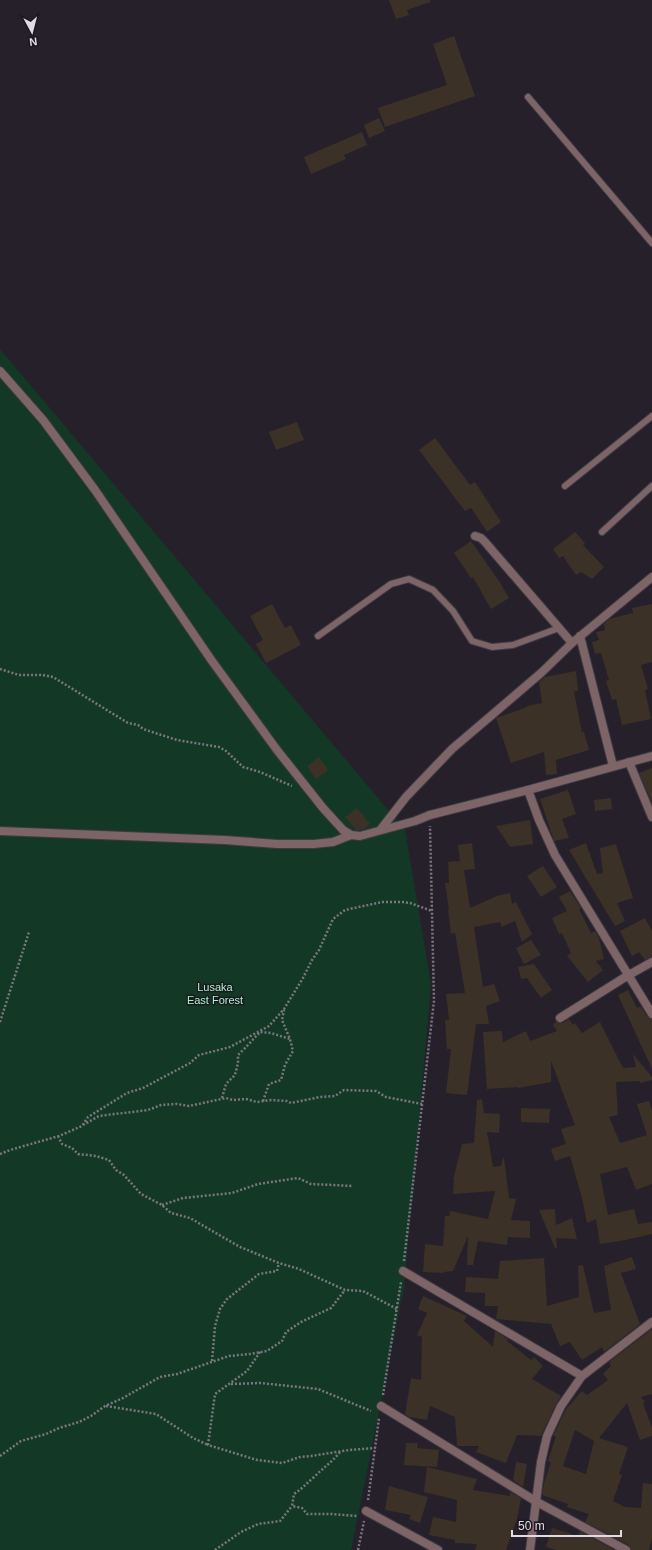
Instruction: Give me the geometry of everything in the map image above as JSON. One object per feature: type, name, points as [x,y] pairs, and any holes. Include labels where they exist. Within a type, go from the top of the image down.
[{"type":"street","points":[[0,371],[43,420],[85,477],[212,661],[277,750],[308,790],[343,830],[351,835],[360,836],[381,829],[415,821],[430,815],[652,756]]},
{"type":"street","points":[[475,536],[481,538],[485,542],[572,643]]},
{"type":"street","points":[[381,829],[406,797],[452,749],[541,673],[580,636],[652,577]]},
{"type":"street","points":[[580,636],[613,766]]},
{"type":"street","points":[[629,762],[652,817]]},
{"type":"street","points":[[528,790],[539,820],[555,855],[627,976],[652,1014]]},
{"type":"street","points":[[0,831],[225,840],[277,844],[314,844],[333,842],[351,835]]},
{"type":"street","points":[[560,1018],[652,962]]},
{"type":"street","points":[[403,1271],[582,1376]]},
{"type":"street","points":[[530,1550],[547,1436],[561,1406],[582,1376],[652,1322]]},
{"type":"street","points":[[380,1410],[537,1502],[626,1550]]},
{"type":"street","points":[[366,1511],[438,1550]]},
{"type":"lane","points":[[528,97],[652,243]]},
{"type":"lane","points":[[565,486],[652,416]]},
{"type":"lane","points":[[602,532],[652,486]]},
{"type":"lane","points":[[318,636],[390,584],[409,579],[433,590],[453,611],[472,641],[492,647],[513,645],[560,628]]},
{"type":"path","points":[[0,669],[19,675],[44,675],[53,677],[128,723],[138,725],[143,729],[177,740],[219,747],[226,751],[243,767],[260,772],[290,786],[308,790]]},
{"type":"path","points":[[366,1511],[380,1410],[403,1271],[434,1001],[430,815]]},
{"type":"path","points":[[82,1126],[88,1117],[127,1093],[142,1088],[175,1071],[190,1063],[199,1055],[230,1047],[269,1026],[284,1009],[319,950],[333,919],[345,910],[382,902],[403,902],[432,911]]},
{"type":"path","points":[[0,1022],[29,932]]},
{"type":"path","points":[[263,1101],[269,1084],[282,1080],[285,1065],[292,1051],[290,1040],[282,1020],[284,1009]]},
{"type":"path","points":[[260,1032],[270,1033],[290,1040]]},
{"type":"path","points":[[222,1099],[226,1084],[235,1075],[238,1055],[260,1032]]},
{"type":"path","points":[[0,1154],[59,1136],[82,1126],[99,1116],[148,1110],[161,1105],[177,1104],[189,1106],[226,1098],[233,1100],[246,1099],[257,1102],[270,1100],[287,1101],[291,1103],[320,1097],[335,1096],[344,1090],[376,1091],[386,1097],[422,1104]]},
{"type":"path","points":[[59,1136],[62,1144],[72,1148],[78,1154],[96,1156],[109,1160],[116,1170],[124,1175],[141,1194],[162,1205],[171,1213],[190,1218],[240,1247],[279,1263],[299,1269],[345,1290],[363,1291],[397,1309]]},
{"type":"path","points":[[162,1205],[183,1198],[232,1193],[258,1184],[298,1178],[311,1184],[353,1186]]},
{"type":"path","points":[[212,1361],[215,1326],[220,1309],[227,1300],[259,1274],[277,1271],[279,1263]]},
{"type":"path","points":[[0,1456],[21,1441],[79,1422],[160,1377],[177,1374],[229,1356],[267,1351],[282,1340],[286,1332],[301,1322],[331,1308],[345,1290]]},
{"type":"path","points":[[208,1445],[215,1394],[247,1371],[260,1352]]},
{"type":"path","points":[[230,1384],[260,1383],[318,1389],[380,1410]]},
{"type":"path","points":[[106,1406],[156,1414],[193,1438],[208,1445],[258,1460],[282,1463],[300,1457],[375,1448]]},
{"type":"path","points":[[215,1550],[241,1532],[258,1524],[280,1521],[292,1506],[294,1494],[304,1488],[314,1477],[331,1463],[340,1452]]},
{"type":"path","points":[[292,1506],[302,1508],[306,1514],[349,1515],[365,1518],[358,1550]]},
{"type":"green space","name":"Lusaka East Forest","points":[[0,349],[405,830],[431,984],[404,1288],[351,1550],[0,1550]]},
{"type":"building","points":[[389,0],[430,0],[430,2],[407,10],[409,15],[396,19]]},
{"type":"building","points":[[454,36],[475,96],[385,127],[378,108],[447,85],[433,44]]},
{"type":"building","points":[[379,118],[385,131],[369,138],[364,125]]},
{"type":"building","points":[[362,132],[367,145],[344,155],[346,159],[311,174],[304,157]]},
{"type":"building","points":[[297,422],[304,440],[276,450],[269,432]]},
{"type":"building","points":[[435,438],[470,485],[475,482],[501,522],[487,532],[471,508],[465,511],[419,450]]},
{"type":"building","points":[[575,532],[585,543],[583,545],[604,567],[592,579],[581,572],[576,575],[563,556],[559,558],[553,549]]},
{"type":"building","points":[[471,541],[509,598],[491,609],[473,577],[471,578],[454,553]]},
{"type":"building","points":[[272,604],[285,628],[291,625],[301,645],[266,663],[256,644],[263,640],[250,616]]},
{"type":"building","points":[[652,604],[652,662],[641,665],[648,689],[645,690],[651,719],[622,725],[616,699],[612,700],[606,681],[609,680],[601,653],[595,654],[592,642],[599,640],[596,632],[605,630],[604,624],[609,619],[633,613],[632,608]]},
{"type":"building","points":[[576,671],[578,691],[574,691],[582,733],[584,732],[589,750],[556,760],[557,774],[546,775],[544,752],[511,763],[496,718],[527,706],[542,703],[539,682],[545,677]]},
{"type":"building","points":[[319,757],[328,770],[316,779],[307,766]]},
{"type":"building","points":[[652,768],[652,803],[639,773]]},
{"type":"building","points":[[568,790],[576,814],[562,819],[569,838],[554,841],[540,799]]},
{"type":"building","points":[[611,798],[612,809],[595,811],[594,800]]},
{"type":"building","points":[[357,808],[370,824],[364,829],[360,830],[356,830],[345,817]]},
{"type":"building","points":[[530,820],[533,844],[510,847],[496,826]]},
{"type":"building","points":[[472,843],[475,869],[464,870],[470,908],[497,896],[510,893],[512,904],[516,902],[532,934],[522,942],[515,921],[502,927],[500,922],[474,927],[483,987],[494,984],[500,1001],[486,1006],[489,1024],[476,1024],[467,1095],[446,1093],[451,1049],[447,1049],[445,1020],[449,1020],[446,994],[465,993],[455,933],[451,934],[445,883],[449,883],[448,862],[460,861],[458,845]]},
{"type":"building","points":[[586,843],[597,874],[603,873],[600,848],[616,844],[633,898],[617,903],[625,921],[615,926],[569,850]]},
{"type":"building","points":[[543,866],[557,887],[541,897],[527,876]]},
{"type":"building","points":[[570,891],[581,908],[579,909],[591,933],[595,931],[599,938],[604,959],[596,961],[603,970],[588,982],[567,956],[571,953],[562,933],[559,934],[552,918],[567,911],[559,897]]},
{"type":"building","points":[[645,918],[652,931],[652,957],[645,960],[639,952],[632,956],[620,931]]},
{"type":"building","points":[[531,940],[541,955],[524,964],[516,948]]},
{"type":"building","points":[[534,964],[552,990],[541,998],[527,978],[521,979],[518,967]]},
{"type":"building","points":[[628,990],[637,1008],[640,1006],[648,1017],[652,1019],[652,1069],[618,995]]},
{"type":"building","points":[[569,1019],[573,1025],[575,1023],[582,1033],[600,1022],[623,1068],[636,1067],[633,1054],[652,1077],[652,1080],[640,1083],[640,1081],[616,1082],[618,1115],[609,1117],[620,1143],[647,1135],[637,1104],[649,1101],[652,1111],[652,1184],[636,1190],[627,1167],[600,1174],[608,1215],[634,1209],[638,1224],[652,1222],[652,1234],[600,1244],[596,1219],[587,1223],[582,1198],[570,1156],[555,1161],[551,1149],[566,1144],[561,1129],[575,1125],[551,1061],[551,1082],[518,1088],[487,1089],[483,1032],[502,1031],[503,1042],[526,1031],[530,1041],[557,1031],[553,1025],[556,1022],[563,1023]]},
{"type":"building","points":[[482,1099],[484,1113],[500,1114],[499,1133],[487,1132],[493,1167],[501,1166],[504,1158],[509,1198],[516,1199],[511,1220],[530,1221],[530,1238],[508,1237],[507,1245],[478,1241],[473,1265],[467,1265],[468,1236],[453,1271],[444,1273],[423,1272],[425,1244],[443,1246],[445,1216],[449,1216],[450,1211],[488,1219],[495,1191],[453,1194],[453,1180],[462,1144],[474,1143],[477,1100]]},
{"type":"building","points":[[521,1108],[550,1109],[549,1123],[521,1122]]},
{"type":"building","points":[[555,1209],[556,1225],[572,1218],[577,1239],[556,1238],[557,1248],[555,1248],[539,1210]]},
{"type":"building","points":[[632,1257],[636,1269],[621,1273],[640,1324],[604,1352],[602,1347],[582,1360],[570,1342],[560,1346],[551,1324],[496,1319],[498,1306],[485,1306],[485,1293],[465,1292],[466,1277],[498,1279],[500,1261],[544,1258],[547,1306],[579,1297],[578,1266],[583,1265],[594,1313],[611,1310],[604,1266]]},
{"type":"building","points":[[423,1296],[467,1316],[464,1321],[493,1347],[495,1331],[508,1339],[507,1341],[531,1360],[534,1357],[543,1366],[532,1379],[561,1396],[541,1436],[517,1435],[506,1463],[476,1452],[479,1446],[457,1446],[455,1417],[430,1406],[427,1420],[409,1417],[405,1414],[411,1378],[421,1380],[422,1337],[417,1335],[427,1313],[418,1309]]},
{"type":"building","points":[[652,1329],[652,1394],[641,1397],[645,1402],[643,1403],[652,1428],[652,1436],[640,1440],[627,1403],[599,1438],[628,1447],[619,1474],[622,1475],[613,1501],[625,1507],[641,1508],[643,1483],[652,1484],[652,1539],[649,1550],[631,1550],[629,1545],[585,1522],[589,1514],[567,1507],[568,1504],[542,1495],[544,1483],[551,1462],[548,1461],[556,1436],[553,1436],[566,1409],[582,1391],[587,1395],[608,1380],[603,1374],[611,1366],[609,1362]],"holes":[[[575,1430],[594,1441],[586,1474],[563,1466]]]},
{"type":"building","points":[[406,1443],[418,1443],[417,1448],[439,1450],[437,1467],[404,1465]]},
{"type":"building","points":[[516,1462],[527,1464],[523,1487],[513,1480]]},
{"type":"building","points":[[427,1467],[477,1479],[473,1490],[510,1496],[510,1492],[521,1498],[517,1519],[506,1550],[475,1550],[477,1544],[455,1543],[455,1540],[429,1535],[433,1517],[456,1522],[457,1500],[424,1492]]},
{"type":"building","points":[[389,1486],[428,1497],[420,1523],[409,1519],[411,1515],[385,1510]]},
{"type":"building","points":[[552,1528],[578,1536],[580,1531],[614,1550],[556,1550],[546,1547]]}]
